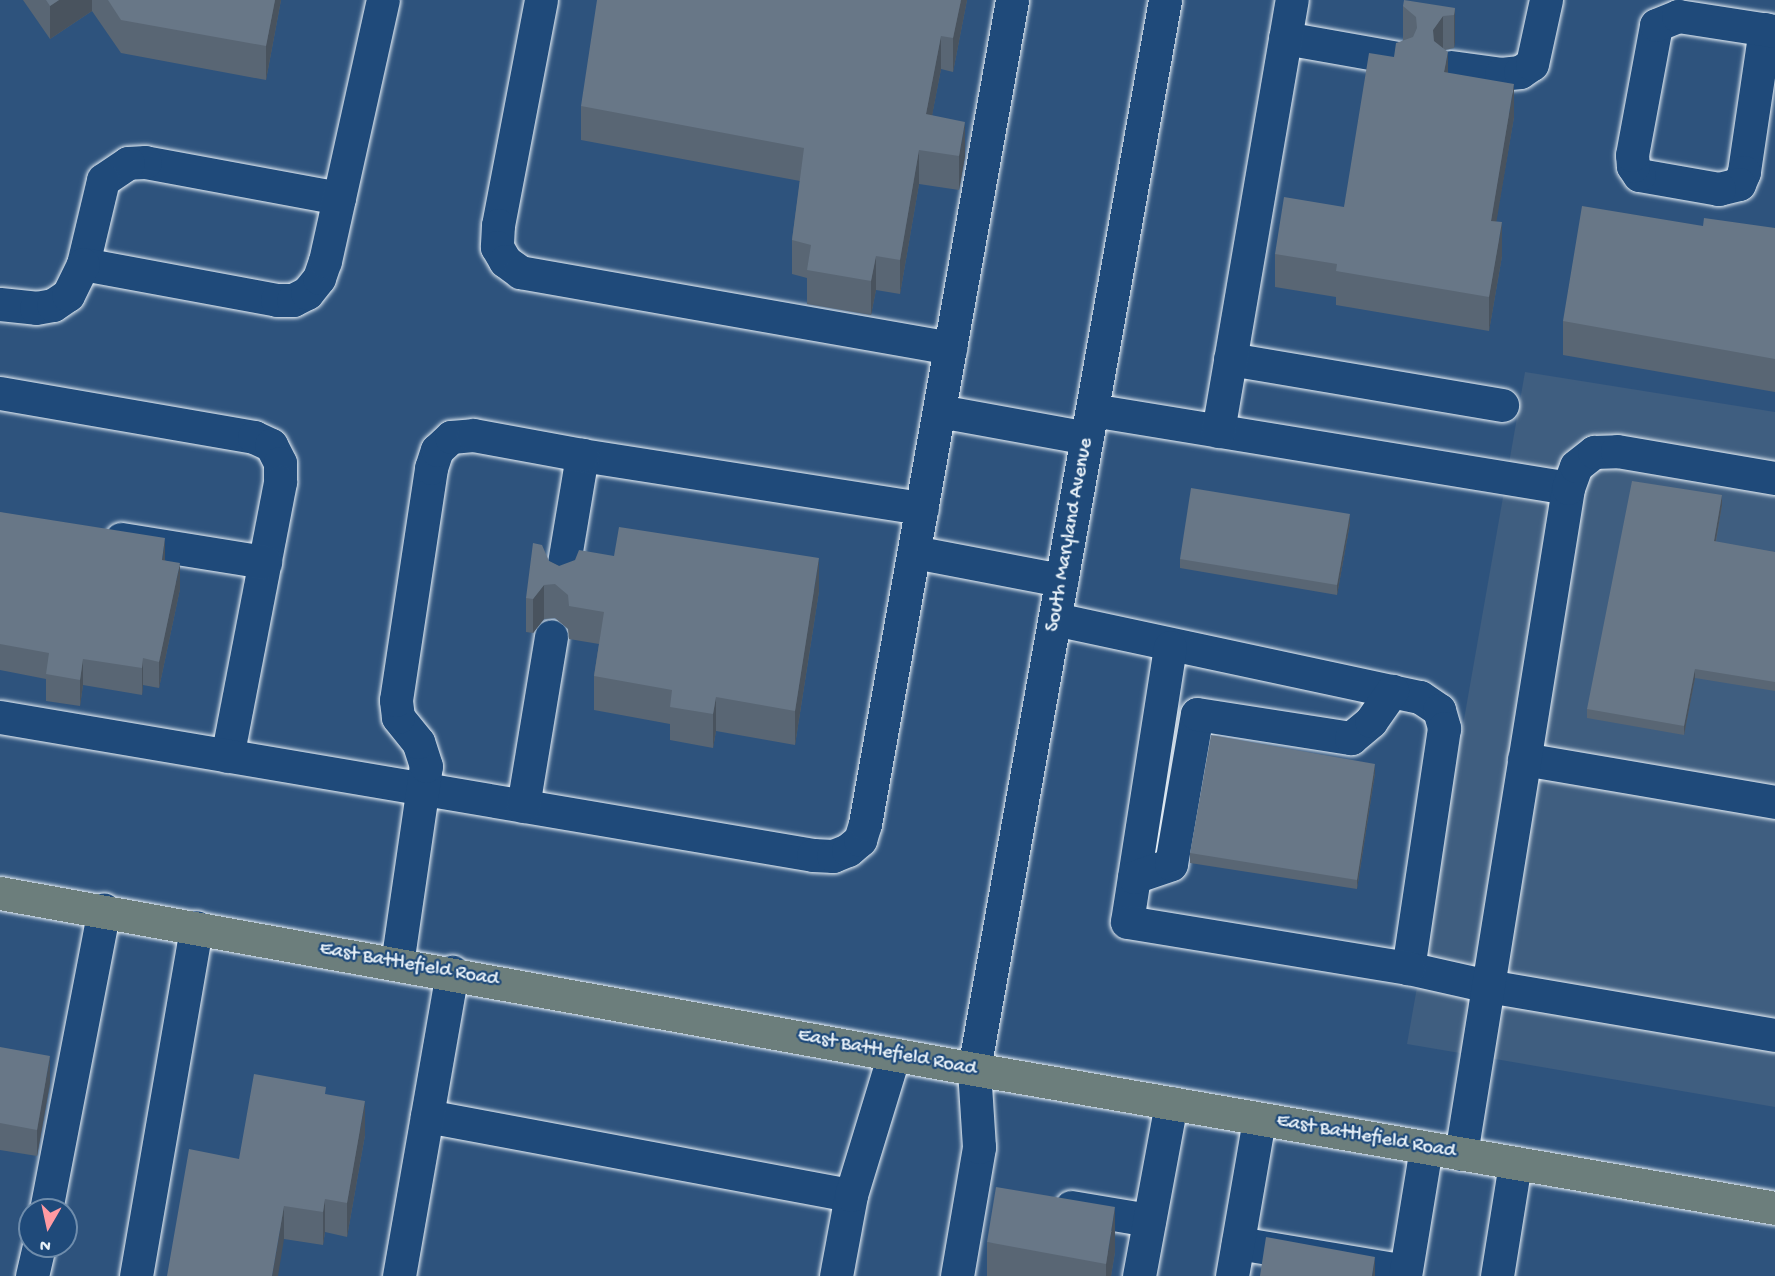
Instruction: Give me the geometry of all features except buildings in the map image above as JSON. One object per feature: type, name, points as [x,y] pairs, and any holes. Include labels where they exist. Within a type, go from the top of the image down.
[{"type":"main road","name":"East Battlefield Road","points":[[0,893],[452,972],[974,1069],[1775,1208]]},
{"type":"street","points":[[82,264],[277,300],[293,300],[307,292],[319,278],[383,0]]},
{"type":"street","points":[[541,0],[498,225],[497,247],[505,261],[520,272],[950,348]]},
{"type":"street","points":[[0,717],[813,855],[833,856],[848,850],[860,840],[865,824],[1012,0]]},
{"type":"street","name":"South Maryland Avenue","points":[[957,1276],[979,1147],[974,1069],[1165,0]]},
{"type":"street","points":[[1218,431],[1292,0]]},
{"type":"street","points":[[1451,67],[1501,74],[1520,72],[1532,64],[1546,0]]},
{"type":"street","points":[[1678,16],[1770,30],[1744,172],[1739,184],[1719,189],[1639,175],[1633,166],[1632,155],[1656,25],[1678,16]]},
{"type":"street","points":[[1285,38],[1399,58]]},
{"type":"street","points":[[0,304],[36,308],[52,306],[68,295],[82,264],[103,180],[128,163],[145,162],[339,198]]},
{"type":"street","points":[[1230,359],[1502,405]]},
{"type":"street","points":[[0,393],[254,437],[272,445],[280,463],[280,482],[227,756]]},
{"type":"street","points":[[939,411],[1089,424],[1218,431],[1568,488]]},
{"type":"street","points":[[397,964],[424,789],[423,752],[398,717],[396,700],[431,468],[437,450],[451,437],[473,435],[582,455],[922,508]]},
{"type":"street","points":[[1461,1154],[1568,488],[1576,466],[1594,452],[1617,451],[1775,478]]},
{"type":"street","points":[[561,581],[582,455]]},
{"type":"street","points":[[92,534],[265,562]]},
{"type":"street","points":[[914,552],[1061,580]]},
{"type":"street","points":[[1054,619],[1170,647],[1420,697],[1439,710],[1444,728],[1408,968]]},
{"type":"street","points":[[523,806],[551,636]]},
{"type":"street","points":[[1170,647],[1127,922],[1408,968],[1488,986],[1775,1035]]},
{"type":"street","points":[[1134,877],[1171,864],[1197,714],[1351,738],[1371,722],[1392,692]]},
{"type":"street","points":[[1524,759],[1775,802]]},
{"type":"street","points":[[49,1198],[76,1068],[104,910]]},
{"type":"street","points":[[136,1276],[195,927]]},
{"type":"street","points":[[399,1276],[452,972]]},
{"type":"street","points":[[836,1276],[851,1195],[894,1054]]},
{"type":"street","points":[[43,1062],[76,1068]]},
{"type":"street","points":[[1138,1276],[1171,1103]]},
{"type":"street","points":[[427,1116],[851,1195]]},
{"type":"street","points":[[1232,1276],[1259,1119]]},
{"type":"street","points":[[1238,1243],[1405,1274],[1426,1148]]},
{"type":"street","points":[[1497,1276],[1515,1163]]},
{"type":"street","points":[[972,1189],[1005,1195]]},
{"type":"street","points":[[1038,1201],[1149,1220]]},
{"type":"street","points":[[32,1276],[36,1258]]},
{"type":"shaded area","points":[[1525,372],[1775,412],[1775,1107],[1407,1044]]}]
